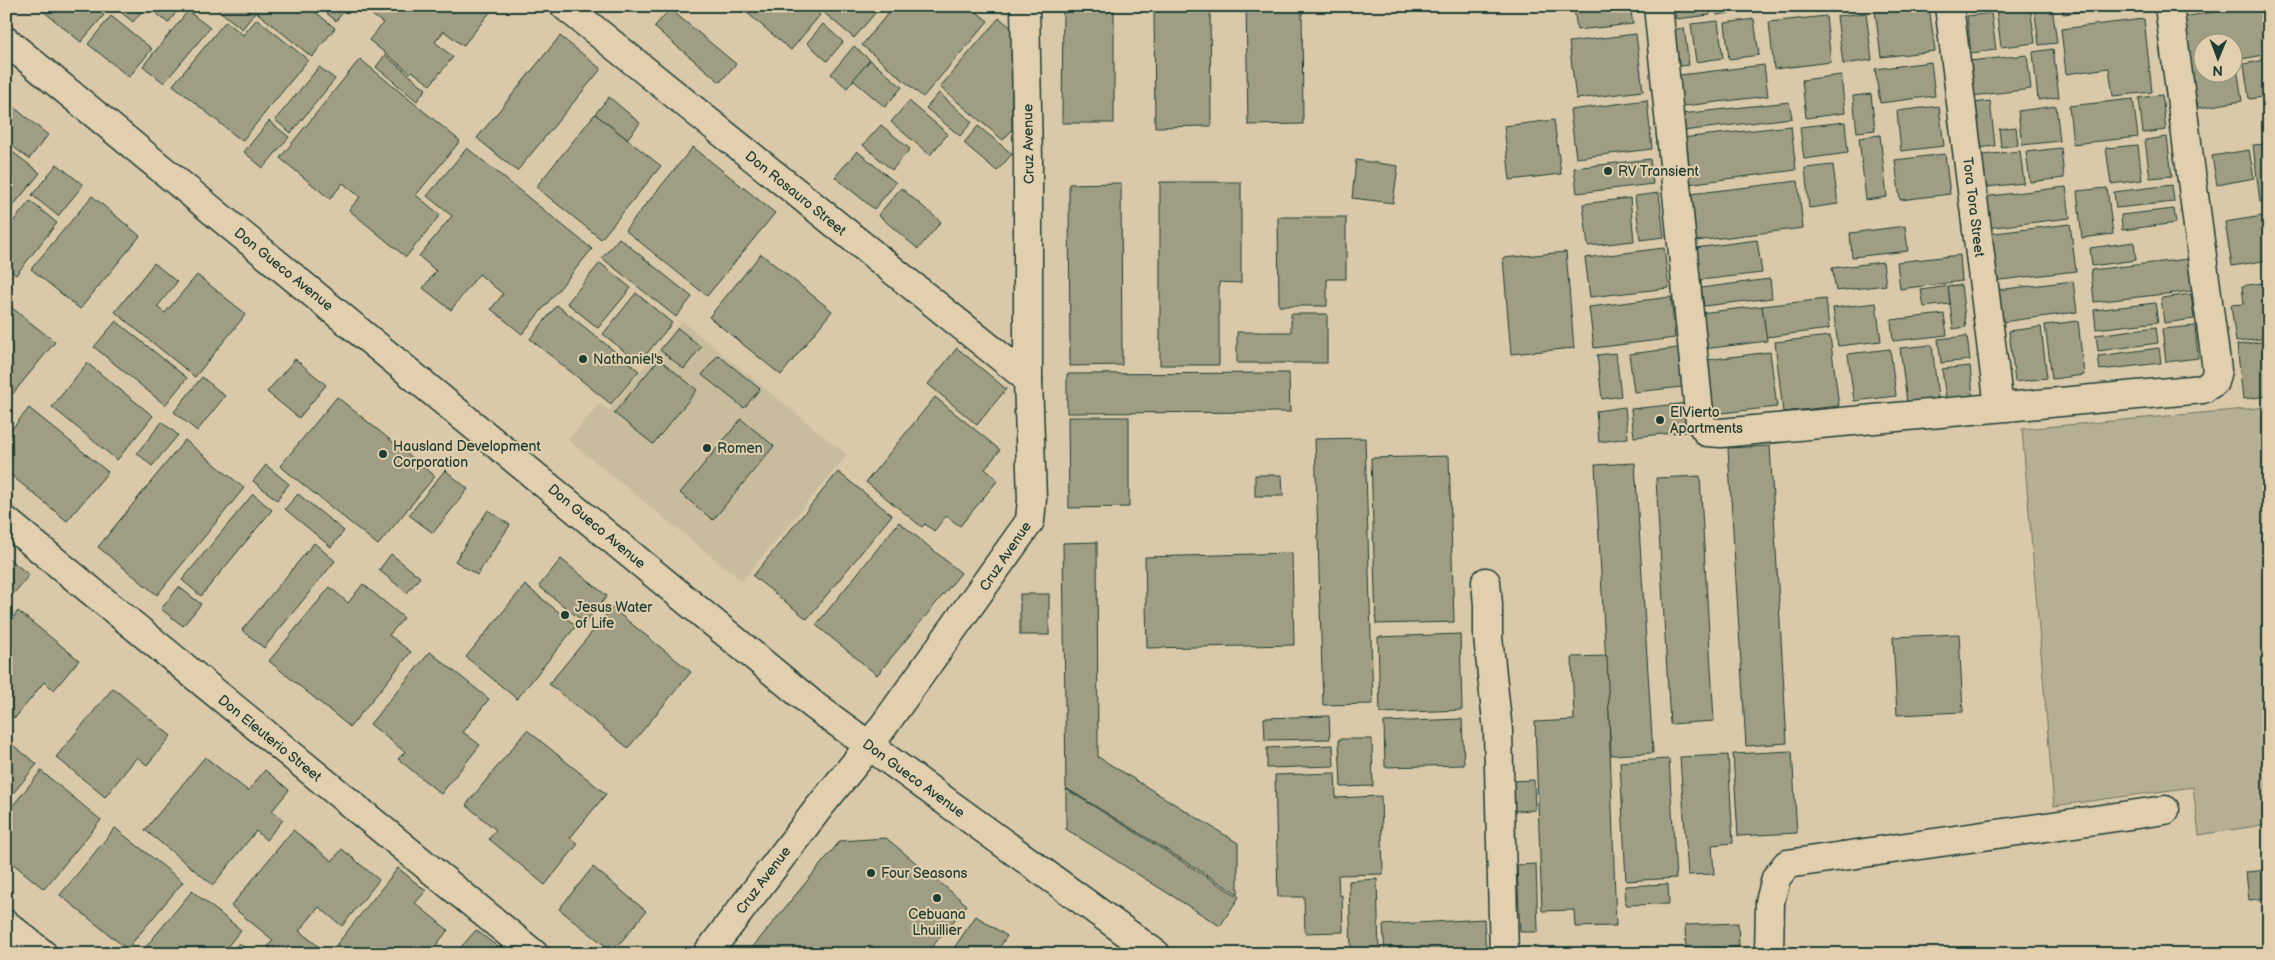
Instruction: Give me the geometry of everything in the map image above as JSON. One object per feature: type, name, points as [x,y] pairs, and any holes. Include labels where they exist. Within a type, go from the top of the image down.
[{"type":"street","name":"Don Rosauro Street","points":[[564,6],[1028,379]]},
{"type":"street","points":[[1658,6],[1700,422],[1707,432],[1721,433],[2203,389],[2214,382],[2217,370],[2169,6]]},
{"type":"street","name":"Tora Tora Street","points":[[1949,6],[1998,407]]},
{"type":"street","name":"Cruz Avenue","points":[[707,954],[821,805],[870,745],[1030,521],[1032,499],[1028,379],[1028,160],[1024,7]]},
{"type":"street","name":"Don Gueco Avenue","points":[[6,41],[816,707],[1156,954]]},
{"type":"street","name":"Don Eleuterio Street","points":[[6,521],[534,954]]},
{"type":"street","points":[[1486,582],[1488,637],[1498,731],[1504,954]]},
{"type":"street","points":[[1770,954],[1770,902],[1776,878],[1787,864],[2165,810]]},
{"type":"street","points":[[6,924],[43,954]]},
{"type":"shaded area","name":"Romen","points":[[682,321],[847,455],[742,581],[568,440],[600,403],[609,410]]},
{"type":"shaded area","points":[[2269,407],[2269,824],[2199,835],[2193,787],[2054,806],[2022,429]]},
{"type":"building","points":[[37,6],[93,6],[104,15],[81,42]]},
{"type":"building","points":[[113,6],[146,6],[133,22]]},
{"type":"building","points":[[148,6],[181,6],[168,23]]},
{"type":"building","points":[[219,6],[245,6],[254,14],[242,29],[217,9]]},
{"type":"building","points":[[249,6],[308,6],[335,28],[312,57]]},
{"type":"building","points":[[318,6],[348,6],[336,21]]},
{"type":"building","points":[[371,6],[495,6],[463,46],[444,31],[435,42],[453,57],[430,85],[412,71],[410,73],[369,40],[383,23],[367,11]]},
{"type":"building","points":[[739,6],[809,6],[820,15],[791,50]]},
{"type":"building","points":[[816,6],[881,6],[854,38]]},
{"type":"building","points":[[894,6],[969,6],[988,21],[923,97],[862,45]]},
{"type":"building","points":[[1063,6],[1114,6],[1114,123],[1062,123]]},
{"type":"building","points":[[1154,6],[1210,6],[1211,126],[1155,127]]},
{"type":"building","points":[[1246,6],[1302,6],[1303,124],[1248,125]]},
{"type":"building","points":[[1630,6],[1633,24],[1577,30],[1574,8]]},
{"type":"building","points":[[1674,6],[1709,6],[1710,15],[1676,19]]},
{"type":"building","points":[[1716,6],[1737,6],[1737,12],[1717,15]]},
{"type":"building","points":[[1742,6],[1773,6],[1742,10]]},
{"type":"building","points":[[1840,6],[1868,6],[1868,7],[1840,11]]},
{"type":"building","points":[[1929,6],[1935,51],[1881,57],[1875,10]]},
{"type":"building","points":[[2030,6],[2035,43],[2001,47],[1996,8]]},
{"type":"building","points":[[2034,6],[2052,6],[2057,43],[2039,45]]},
{"type":"building","points":[[2062,6],[2118,6],[2119,7],[2063,14]]},
{"type":"building","points":[[2247,6],[2269,6],[2269,54],[2242,59],[2242,32],[2192,32],[2192,72],[2183,17]]},
{"type":"building","points":[[670,9],[736,64],[720,82],[654,27]]},
{"type":"building","points":[[188,11],[210,28],[164,83],[143,66]]},
{"type":"building","points":[[1866,13],[1872,60],[1843,64],[1837,16]]},
{"type":"building","points":[[1991,13],[1996,50],[1971,53],[1967,16]]},
{"type":"building","points":[[111,16],[152,49],[129,77],[88,44]]},
{"type":"building","points":[[1826,16],[1831,62],[1774,69],[1769,22]]},
{"type":"building","points":[[999,18],[1012,28],[1012,130],[1003,140],[940,87]]},
{"type":"building","points":[[257,19],[308,60],[242,141],[173,85],[226,21],[243,35]]},
{"type":"building","points":[[1754,19],[1759,55],[1729,59],[1725,23]]},
{"type":"building","points":[[2144,19],[2152,92],[2113,96],[2109,68],[2066,74],[2061,29]]},
{"type":"building","points":[[1718,21],[1723,58],[1696,62],[1691,24]]},
{"type":"building","points":[[823,24],[843,42],[827,61],[807,43]]},
{"type":"building","points":[[1684,28],[1689,65],[1666,68],[1662,31]]},
{"type":"building","points":[[1636,34],[1643,91],[1576,99],[1569,42]]},
{"type":"building","points":[[560,36],[601,69],[517,171],[477,138]]},
{"type":"building","points":[[854,46],[870,60],[847,88],[831,74]]},
{"type":"building","points":[[2053,49],[2059,97],[2038,100],[2033,52]]},
{"type":"building","points":[[385,55],[426,89],[417,101],[376,67]]},
{"type":"building","points":[[2027,55],[2031,89],[1972,96],[1969,61]]},
{"type":"building","points":[[360,59],[460,141],[416,195],[440,215],[406,257],[349,210],[360,197],[343,183],[330,199],[280,158]]},
{"type":"building","points":[[2269,59],[2269,96],[2249,99],[2244,64]]},
{"type":"building","points":[[870,60],[902,87],[885,107],[853,80]]},
{"type":"building","points":[[1931,62],[1935,96],[1880,103],[1875,69]]},
{"type":"building","points":[[1764,65],[1768,96],[1676,107],[1672,76]]},
{"type":"building","points":[[319,67],[335,79],[291,133],[275,120]]},
{"type":"building","points":[[1841,75],[1845,113],[1806,118],[1802,80]]},
{"type":"building","points":[[2194,82],[2239,82],[2242,101],[2198,108]]},
{"type":"building","points":[[939,93],[972,122],[960,136],[926,108]]},
{"type":"building","points":[[1871,94],[1875,130],[1857,132],[1853,96]]},
{"type":"building","points":[[2162,95],[2166,130],[2143,133],[2139,98]]},
{"type":"building","points":[[609,97],[640,123],[627,139],[595,114]]},
{"type":"building","points":[[2133,99],[2138,137],[2073,144],[2069,106]]},
{"type":"building","points":[[1647,100],[1652,149],[1576,158],[1570,110]]},
{"type":"building","points":[[6,101],[48,135],[29,159],[6,141]]},
{"type":"building","points":[[909,101],[948,134],[930,155],[891,122]]},
{"type":"building","points":[[1990,101],[1995,146],[1978,148],[1973,103]]},
{"type":"building","points":[[1789,102],[1792,118],[1674,132],[1672,115]]},
{"type":"building","points":[[1939,106],[1944,146],[1901,151],[1897,111]]},
{"type":"building","points":[[2056,106],[2060,141],[2022,145],[2018,111]]},
{"type":"building","points":[[595,114],[661,166],[601,239],[536,187]]},
{"type":"building","points":[[1554,120],[1561,174],[1510,180],[1504,126]]},
{"type":"building","points":[[269,121],[289,137],[263,168],[244,152]]},
{"type":"building","points":[[1845,122],[1848,153],[1804,159],[1800,127]]},
{"type":"building","points":[[881,125],[910,149],[892,170],[863,145]]},
{"type":"building","points":[[978,126],[1012,154],[997,171],[964,143]]},
{"type":"building","points":[[1791,126],[1796,170],[1687,184],[1681,138]]},
{"type":"building","points":[[2016,127],[2018,145],[2001,147],[1999,129]]},
{"type":"building","points":[[1880,135],[1887,197],[1866,200],[1859,138]]},
{"type":"building","points":[[2167,137],[2172,176],[2150,178],[2145,140]]},
{"type":"building","points":[[2269,144],[2269,201],[2260,202],[2253,145]]},
{"type":"building","points":[[2138,145],[2142,180],[2111,184],[2106,148]]},
{"type":"building","points":[[6,147],[40,173],[12,207],[6,202]]},
{"type":"building","points":[[693,147],[775,213],[707,296],[625,230]]},
{"type":"building","points":[[467,148],[592,249],[522,334],[491,309],[503,294],[479,274],[451,310],[423,288],[436,271],[419,256],[452,216],[427,196]]},
{"type":"building","points":[[2061,148],[2064,178],[2030,182],[2026,152]]},
{"type":"building","points":[[2249,150],[2254,178],[2217,185],[2212,156]]},
{"type":"building","points":[[857,151],[896,183],[874,209],[835,177]]},
{"type":"building","points":[[2020,151],[2024,183],[1978,188],[1974,156]]},
{"type":"building","points":[[1945,154],[1950,194],[1900,200],[1895,160]]},
{"type":"building","points":[[1650,159],[1653,184],[1577,193],[1574,168]]},
{"type":"building","points":[[1356,160],[1398,166],[1393,203],[1352,198]]},
{"type":"building","points":[[57,164],[83,185],[58,216],[32,195]]},
{"type":"building","points":[[1833,165],[1838,204],[1809,208],[1805,168]]},
{"type":"building","points":[[1798,181],[1803,228],[1696,241],[1690,194]]},
{"type":"building","points":[[1160,182],[1241,182],[1241,283],[1219,282],[1219,365],[1160,365]]},
{"type":"building","points":[[1121,183],[1122,365],[1070,366],[1069,184]]},
{"type":"building","points":[[2172,185],[2174,202],[2116,208],[2114,192]]},
{"type":"building","points":[[2066,187],[2070,218],[1986,228],[1982,197]]},
{"type":"building","points":[[901,188],[941,222],[918,249],[878,215]]},
{"type":"building","points":[[2107,188],[2113,234],[2082,238],[2077,191]]},
{"type":"building","points":[[1659,193],[1664,237],[1640,240],[1635,196]]},
{"type":"building","points":[[92,196],[140,236],[80,309],[31,269]]},
{"type":"building","points":[[1630,198],[1634,241],[1588,246],[1583,204]]},
{"type":"building","points":[[30,201],[57,223],[16,275],[6,267],[6,230]]},
{"type":"building","points":[[2174,209],[2176,223],[2122,230],[2121,215]]},
{"type":"building","points":[[2269,215],[2269,260],[2232,266],[2225,222]]},
{"type":"building","points":[[1278,217],[1346,217],[1346,279],[1327,279],[1327,306],[1279,306]]},
{"type":"building","points":[[2070,224],[2076,271],[1992,281],[1987,234]]},
{"type":"building","points":[[1905,226],[1908,251],[1852,257],[1850,233]]},
{"type":"building","points":[[619,238],[692,297],[676,317],[602,258]]},
{"type":"building","points":[[1757,240],[1762,273],[1700,280],[1695,248]]},
{"type":"building","points":[[2134,242],[2136,260],[2092,266],[2090,248]]},
{"type":"building","points":[[1664,248],[1669,288],[1590,297],[1585,258]]},
{"type":"building","points":[[1566,252],[1574,348],[1511,354],[1503,258]]},
{"type":"building","points":[[761,254],[832,311],[781,375],[709,317]]},
{"type":"building","points":[[1960,255],[1962,281],[1900,289],[1897,262]]},
{"type":"building","points":[[2188,259],[2192,291],[2094,302],[2091,270]]},
{"type":"building","points":[[1883,262],[1886,285],[1836,291],[1832,268]]},
{"type":"building","points":[[154,263],[177,282],[157,307],[165,313],[197,275],[246,314],[195,377],[115,312]]},
{"type":"building","points":[[600,263],[631,288],[598,328],[567,303]]},
{"type":"building","points":[[1770,279],[1772,298],[1704,306],[1701,288]]},
{"type":"building","points":[[2073,281],[2077,312],[2002,322],[1997,290]]},
{"type":"building","points":[[2269,282],[2269,338],[2236,342],[2231,305],[2244,304],[2242,286]]},
{"type":"building","points":[[1961,285],[1966,327],[1953,329],[1948,286]]},
{"type":"building","points":[[1948,286],[1950,304],[1924,307],[1921,290]]},
{"type":"building","points":[[636,293],[672,323],[639,363],[603,334]]},
{"type":"building","points":[[2191,294],[2194,319],[2164,323],[2161,298]]},
{"type":"building","points":[[1671,297],[1675,338],[1594,348],[1589,307]]},
{"type":"building","points":[[1826,299],[1829,329],[1766,337],[1762,306]]},
{"type":"building","points":[[1876,303],[1881,341],[1838,346],[1833,308]]},
{"type":"building","points":[[2155,303],[2158,322],[2096,329],[2094,310]]},
{"type":"building","points":[[557,305],[639,371],[611,404],[530,339]]},
{"type":"building","points":[[1762,306],[1767,341],[1704,349],[1700,313]]},
{"type":"building","points":[[11,307],[55,342],[6,402],[6,313]]},
{"type":"building","points":[[1291,314],[1327,314],[1327,363],[1237,363],[1237,332],[1291,332]]},
{"type":"building","points":[[1944,314],[1947,335],[1893,341],[1891,320]]},
{"type":"building","points":[[116,321],[187,378],[165,405],[94,347]]},
{"type":"building","points":[[2078,321],[2084,375],[2052,379],[2045,325]]},
{"type":"building","points":[[2195,326],[2198,358],[2166,362],[2162,329]]},
{"type":"building","points":[[2041,327],[2047,378],[2015,382],[2009,331]]},
{"type":"building","points":[[2156,327],[2158,343],[2098,351],[2096,335]]},
{"type":"building","points":[[678,328],[701,347],[684,369],[660,350]]},
{"type":"building","points":[[1830,336],[1839,406],[1783,412],[1775,342]]},
{"type":"building","points":[[1967,336],[1970,360],[1941,363],[1938,339]]},
{"type":"building","points":[[2269,341],[2269,396],[2243,399],[2237,345]]},
{"type":"building","points":[[1932,345],[1938,398],[1907,402],[1900,348]]},
{"type":"building","points":[[957,348],[1006,389],[977,425],[928,384]]},
{"type":"building","points":[[1678,348],[1683,387],[1634,392],[1629,354]]},
{"type":"building","points":[[2159,348],[2161,363],[2100,370],[2098,356]]},
{"type":"building","points":[[1890,349],[1896,396],[1854,401],[1848,354]]},
{"type":"building","points":[[1770,352],[1777,407],[1712,414],[1706,360]]},
{"type":"building","points":[[1616,353],[1621,396],[1602,399],[1597,355]]},
{"type":"building","points":[[718,355],[760,389],[744,408],[702,375]]},
{"type":"building","points":[[295,359],[326,385],[299,418],[267,392]]},
{"type":"building","points":[[659,359],[697,390],[653,444],[614,413]]},
{"type":"building","points":[[87,363],[153,416],[117,460],[52,407]]},
{"type":"building","points":[[1970,366],[1973,396],[1946,399],[1942,369]]},
{"type":"building","points":[[1289,373],[1290,412],[1067,413],[1067,374]]},
{"type":"building","points":[[202,377],[225,396],[197,431],[174,412]]},
{"type":"building","points":[[337,397],[435,476],[378,545],[280,466]]},
{"type":"building","points":[[935,397],[1000,450],[985,469],[998,480],[960,526],[946,516],[934,531],[925,524],[922,527],[866,482]]},
{"type":"building","name":"ElVierto Apartments","points":[[1687,403],[1690,431],[1634,437],[1631,409]]},
{"type":"building","points":[[1625,407],[1628,438],[1599,442],[1596,411]]},
{"type":"building","points":[[29,408],[108,472],[67,521],[6,471],[6,436]]},
{"type":"building","points":[[1068,417],[1129,417],[1129,507],[1069,508]]},
{"type":"building","points":[[741,419],[774,446],[713,520],[680,493]]},
{"type":"building","points":[[162,422],[178,435],[152,466],[137,453]]},
{"type":"building","points":[[1365,438],[1373,704],[1323,705],[1315,439]]},
{"type":"building","points":[[185,440],[244,488],[157,595],[98,547]]},
{"type":"building","points":[[1770,446],[1787,743],[1746,746],[1728,448]]},
{"type":"building","points":[[1449,456],[1454,622],[1376,624],[1371,458]]},
{"type":"building","points":[[1635,463],[1653,753],[1611,755],[1595,465]]},
{"type":"building","points":[[266,465],[289,484],[277,500],[253,481]]},
{"type":"building","points":[[445,470],[468,489],[433,533],[409,515]]},
{"type":"building","points":[[838,472],[892,515],[807,619],[753,576]]},
{"type":"building","points":[[1255,475],[1282,475],[1283,496],[1255,496]]},
{"type":"building","points":[[1700,476],[1714,721],[1670,724],[1656,478]]},
{"type":"building","points":[[253,494],[272,510],[201,596],[182,580]]},
{"type":"building","points":[[298,494],[344,531],[331,547],[285,509]]},
{"type":"building","points":[[488,510],[510,525],[477,575],[455,561]]},
{"type":"building","points":[[899,522],[961,573],[877,675],[816,625]]},
{"type":"building","points":[[1097,542],[1098,757],[1238,843],[1238,894],[1066,788],[1063,543]]},
{"type":"building","points":[[314,543],[335,561],[264,648],[242,630]]},
{"type":"building","points":[[1292,553],[1294,645],[1147,648],[1145,557]]},
{"type":"building","points":[[391,554],[420,577],[407,593],[379,570]]},
{"type":"building","points":[[6,556],[29,575],[9,599],[6,597]]},
{"type":"building","points":[[561,559],[607,596],[585,623],[539,586]]},
{"type":"building","points":[[363,584],[404,618],[389,635],[411,652],[350,727],[269,661],[330,587],[348,603]]},
{"type":"building","points":[[525,585],[576,626],[517,699],[466,657]]},
{"type":"building","points":[[179,587],[201,604],[183,626],[161,609]]},
{"type":"building","points":[[1020,594],[1049,594],[1049,635],[1020,635]]},
{"type":"building","points":[[612,608],[691,672],[628,748],[549,684]]},
{"type":"building","points":[[18,611],[79,660],[54,690],[44,682],[15,718],[6,711],[6,626]]},
{"type":"building","points":[[1460,634],[1462,710],[1380,713],[1378,637]]},
{"type":"building","points":[[1959,634],[1963,712],[1897,715],[1893,637]]},
{"type":"building","points":[[430,652],[489,699],[463,732],[480,745],[441,794],[398,759],[405,752],[370,724]]},
{"type":"building","points":[[1607,656],[1616,926],[1575,927],[1574,910],[1542,911],[1535,722],[1574,720],[1572,657]]},
{"type":"building","points":[[113,688],[171,736],[147,765],[137,757],[105,797],[56,757]]},
{"type":"building","points":[[1329,716],[1330,739],[1265,740],[1264,718]]},
{"type":"building","points":[[1462,719],[1464,765],[1385,767],[1384,722]]},
{"type":"building","points":[[527,730],[606,794],[570,838],[578,844],[545,885],[489,839],[496,830],[466,805]]},
{"type":"building","points":[[1339,739],[1372,739],[1373,786],[1341,787]]},
{"type":"building","points":[[6,740],[37,764],[6,802]]},
{"type":"building","points":[[1333,745],[1334,766],[1267,768],[1267,748]]},
{"type":"building","points":[[1792,751],[1797,833],[1738,836],[1733,754]]},
{"type":"building","points":[[1728,755],[1733,843],[1712,845],[1714,874],[1688,875],[1680,757]]},
{"type":"building","points":[[205,757],[248,791],[265,770],[289,790],[272,811],[283,820],[266,840],[256,831],[213,885],[145,830]]},
{"type":"building","points":[[1669,759],[1676,878],[1626,881],[1620,762]]},
{"type":"building","points":[[41,771],[101,820],[44,889],[6,858],[6,814]]},
{"type":"building","points":[[1335,773],[1336,798],[1381,796],[1383,874],[1338,875],[1339,895],[1342,895],[1343,932],[1305,933],[1304,897],[1278,897],[1275,775]]},
{"type":"building","points":[[1534,780],[1535,810],[1512,811],[1511,781]]},
{"type":"building","points":[[1066,789],[1239,897],[1220,926],[1066,829]]},
{"type":"building","points":[[115,828],[183,882],[127,949],[60,895]]},
{"type":"building","points":[[293,830],[332,861],[342,849],[379,880],[342,926],[319,907],[299,931],[323,950],[319,954],[276,954],[268,947],[273,940],[231,906]]},
{"type":"building","name":"Four Seasons","points":[[886,838],[967,905],[926,954],[747,954],[840,841]]},
{"type":"building","points":[[1536,864],[1538,932],[1520,932],[1517,865]]},
{"type":"building","points":[[593,867],[646,911],[613,952],[559,909]]},
{"type":"building","points":[[398,868],[426,891],[415,903],[448,930],[429,954],[329,954]]},
{"type":"building","points":[[2269,870],[2269,898],[2249,900],[2246,872]]},
{"type":"building","points":[[1377,879],[1379,954],[1351,954],[1349,881]]},
{"type":"building","points":[[1668,884],[1669,904],[1626,905],[1625,886]]},
{"type":"building","points":[[192,891],[241,930],[221,954],[140,954]]},
{"type":"building","points":[[976,916],[1007,936],[995,954],[963,954],[954,948]]},
{"type":"building","points":[[1484,919],[1486,954],[1385,954],[1383,925]]},
{"type":"building","points":[[1738,923],[1739,947],[1686,949],[1685,925]]},
{"type":"building","points":[[476,930],[499,948],[494,954],[455,954]]},
{"type":"building","points":[[239,943],[252,954],[230,954]]},
{"type":"building","points":[[1649,947],[1649,954],[1594,954],[1594,949]]},
{"type":"place","name":"RV Transient","points":[[1608,171]]},
{"type":"place","name":"Nathaniel's","points":[[583,359]]},
{"type":"place","name":"ElVierto Apartments","points":[[1660,420]]},
{"type":"place","name":"Romen","points":[[707,448]]},
{"type":"place","name":"Hausland Development Corporation","points":[[383,454]]},
{"type":"place","name":"Jesus Water of Life","points":[[565,615]]},
{"type":"place","name":"Four Seasons","points":[[871,873]]},
{"type":"place","name":"Cebuana Lhuillier","points":[[937,898]]}]
